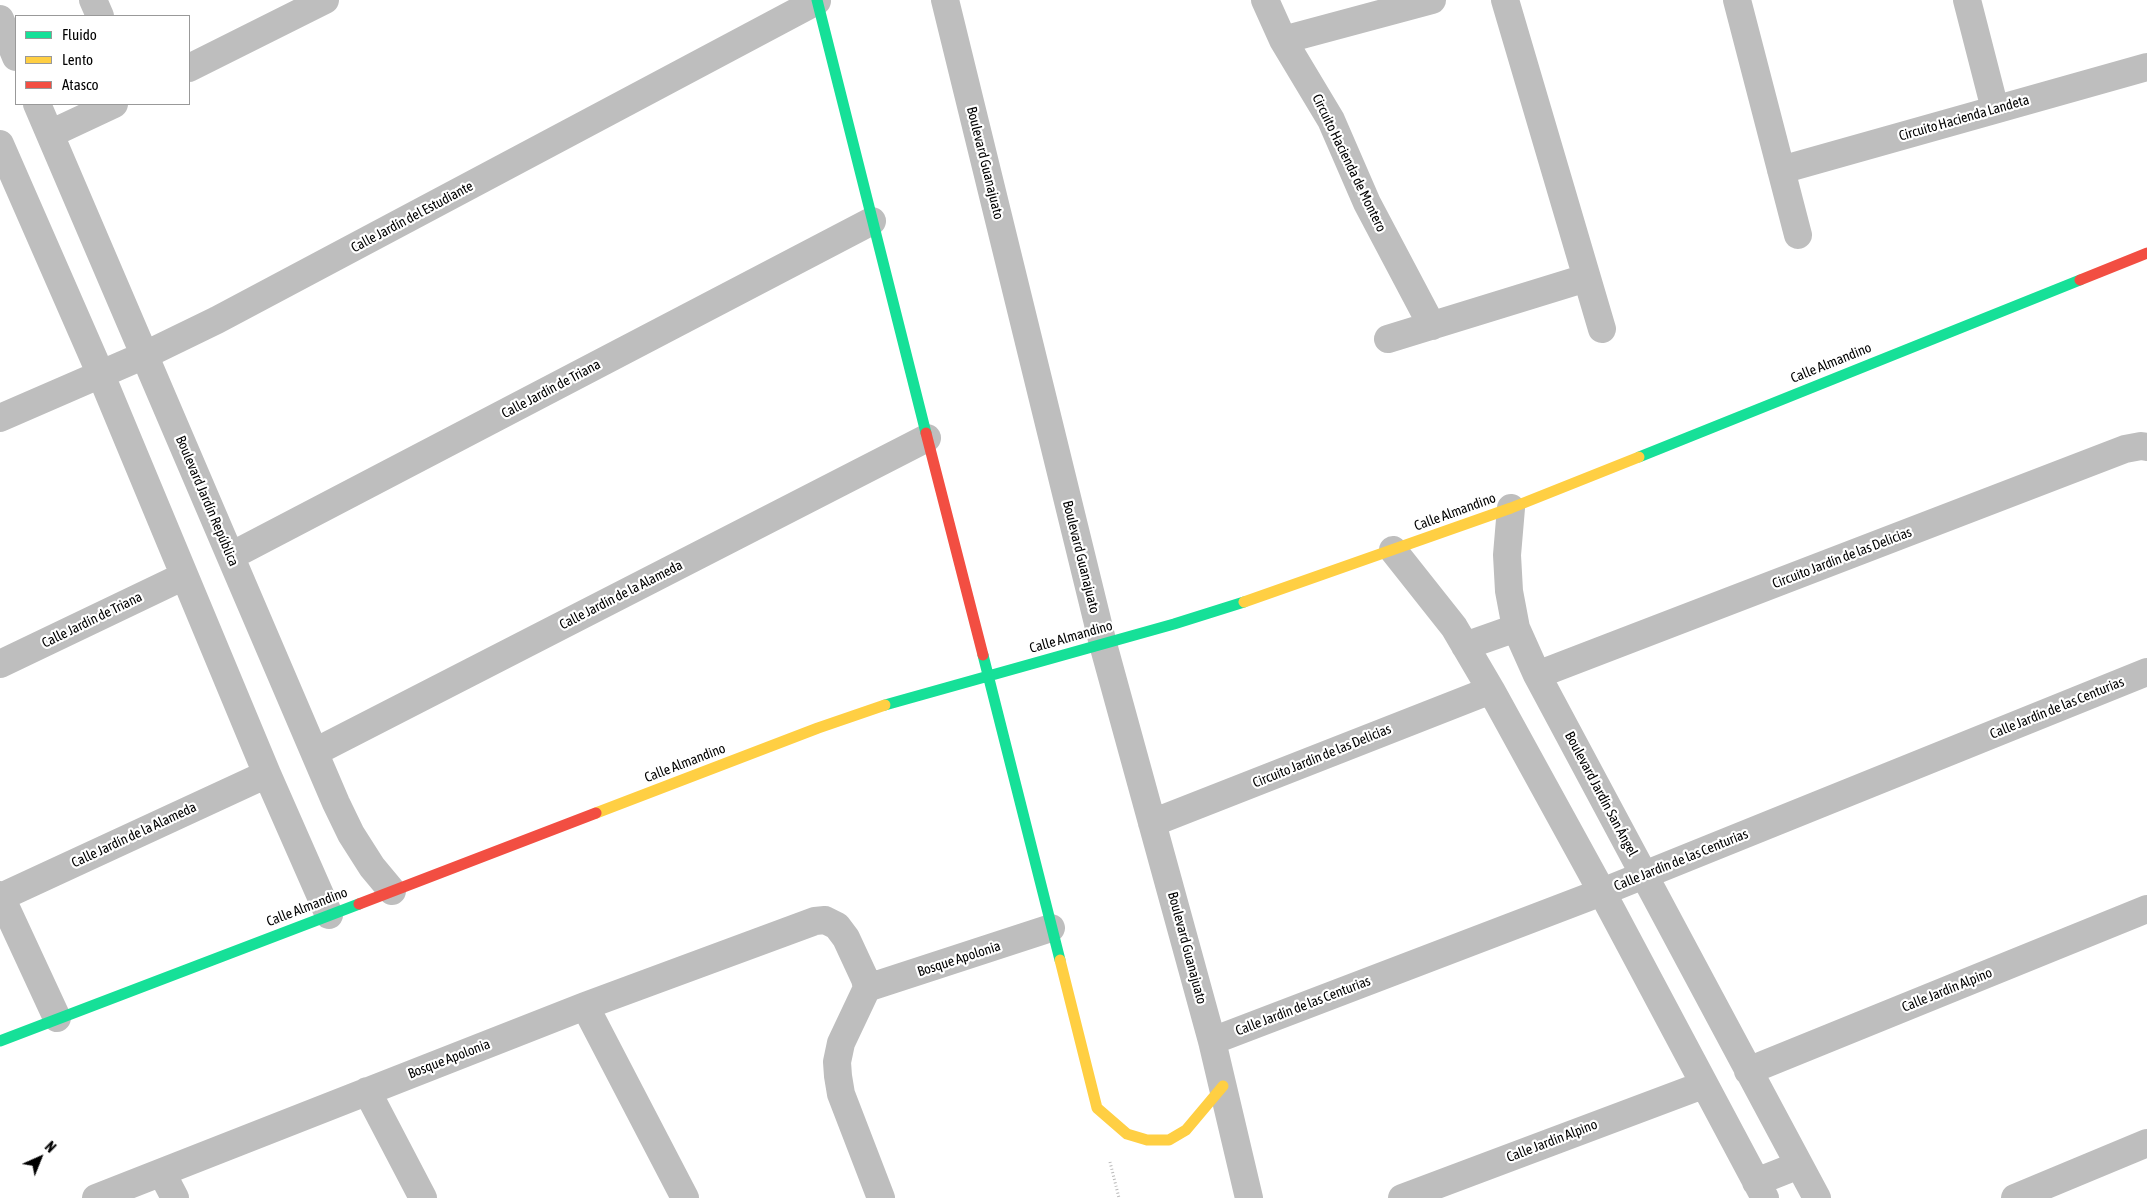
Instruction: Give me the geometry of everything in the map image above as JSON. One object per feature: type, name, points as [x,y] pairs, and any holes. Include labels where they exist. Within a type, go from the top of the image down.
[{"type":"street","points":[[92,0],[100,15]]},
{"type":"street","points":[[190,68],[326,0]]},
{"type":"street","name":"Boulevard Guanajuato","points":[[945,0],[1103,644],[1212,1041],[1249,1198]]},
{"type":"street","name":"Circuito Hacienda de Montero","points":[[1266,0],[1283,40],[1331,120],[1368,203],[1432,326]]},
{"type":"street","points":[[1283,40],[1432,0]]},
{"type":"street","points":[[1505,0],[1602,329]]},
{"type":"street","points":[[1737,0],[1798,235]]},
{"type":"street","points":[[1967,0],[1995,109]]},
{"type":"street","points":[[817,1],[1097,1108],[1127,1134],[1148,1140],[1169,1140],[1186,1130],[1223,1086]]},
{"type":"street","name":"Calle Jardín del Estudiante","points":[[0,418],[145,355],[251,302],[817,1]]},
{"type":"street","points":[[0,19],[15,55]]},
{"type":"street","name":"Circuito Hacienda Landeta","points":[[1782,170],[2147,67]]},
{"type":"street","name":"Boulevard Jardín República","points":[[37,105],[351,834],[372,867],[392,891]]},
{"type":"street","points":[[50,134],[112,105]]},
{"type":"street","points":[[0,144],[6,175],[101,375],[267,774],[329,915]]},
{"type":"street","name":"Calle Jardín de Triana","points":[[231,556],[872,221]]},
{"type":"street","name":"Calle Almandino","points":[[0,1041],[818,728],[886,705],[1174,624],[1255,598],[1511,508],[2147,253]]},
{"type":"street","points":[[1388,339],[1586,278]]},
{"type":"street","name":"Calle Jardín de la Alameda","points":[[315,752],[927,438]]},
{"type":"street","name":"Circuito Jardín de las Delicias","points":[[1537,675],[2125,449],[2141,446],[2147,447]]},
{"type":"street","name":"Boulevard Jardín San Ángel","points":[[1511,508],[1508,555],[1509,591],[1516,628],[1537,675],[1817,1198]]},
{"type":"street","points":[[1394,550],[1449,620],[1491,690],[1602,892],[1760,1190],[1799,1165]]},
{"type":"street","name":"Calle Jardín de Triana","points":[[0,664],[184,576]]},
{"type":"street","points":[[1465,646],[1516,628]]},
{"type":"street","name":"Calle Jardín de las Centurias","points":[[1212,1041],[1602,892],[2147,672]]},
{"type":"street","name":"Circuito Jardín de las Delicias","points":[[1152,823],[1491,690]]},
{"type":"street","name":"Calle Jardín de la Alameda","points":[[0,896],[267,774]]},
{"type":"street","points":[[0,896],[57,1018]]},
{"type":"street","name":"Calle Jardín Alpino","points":[[1748,1070],[2147,909]]},
{"type":"street","name":"Bosque Apolonia","points":[[96,1198],[585,1006],[804,925],[825,920],[837,926],[846,938],[865,979],[866,988],[1051,928]]},
{"type":"street","points":[[866,988],[841,1043],[837,1062],[838,1076],[841,1094],[881,1198]]},
{"type":"street","points":[[585,1006],[685,1198]]},
{"type":"street","name":"Calle Jardín Alpino","points":[[1402,1198],[1703,1085]]},
{"type":"street","points":[[367,1091],[423,1198]]},
{"type":"street","points":[[2015,1198],[2147,1143]]},
{"type":"street","points":[[162,1173],[175,1198]]},
{"type":"traffic: fast","points":[[817,0],[926,433]]},
{"type":"traffic: fast","points":[[1639,457],[2080,280]]},
{"type":"traffic: fast","points":[[885,705],[1174,624],[1244,602]]},
{"type":"traffic: fast","points":[[983,655],[1060,960]]},
{"type":"traffic: fast","points":[[0,1041],[359,904]]},
{"type":"traffic: slow","points":[[1244,602],[1511,508],[1639,457]]},
{"type":"traffic: slow","points":[[596,813],[818,728],[885,705]]},
{"type":"traffic: slow","points":[[1060,960],[1097,1108],[1127,1134],[1147,1140],[1169,1140],[1186,1130],[1223,1086]]},
{"type":"traffic: jam","points":[[2080,280],[2147,253]]},
{"type":"traffic: jam","points":[[926,433],[983,655]]},
{"type":"traffic: jam","points":[[359,904],[596,813]]}]
